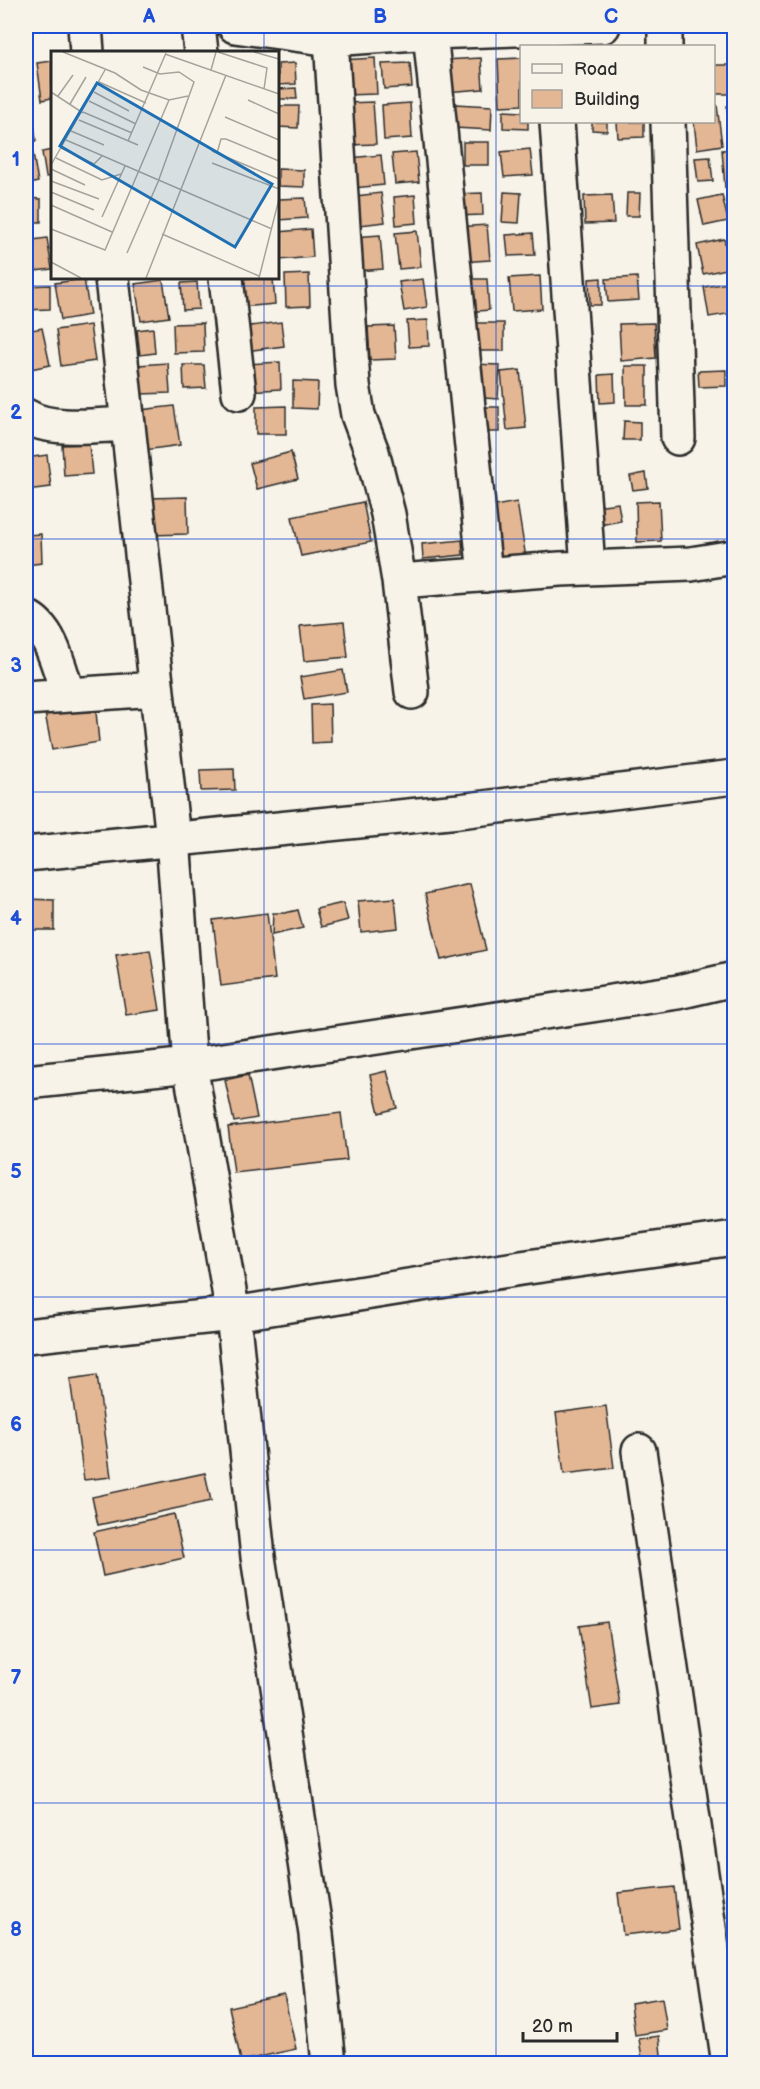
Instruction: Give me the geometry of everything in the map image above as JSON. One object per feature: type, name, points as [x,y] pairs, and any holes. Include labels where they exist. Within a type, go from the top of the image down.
[{"type":"street","points":[[85,26],[87,51]]},
{"type":"street","points":[[198,26],[201,51]]},
{"type":"street","points":[[235,26],[331,39],[418,30],[551,37],[603,26]]},
{"type":"street","points":[[664,26],[665,45]]},
{"type":"street","points":[[418,30],[485,575]]},
{"type":"street","points":[[331,39],[353,385],[358,415],[372,452],[388,514],[399,581],[411,692]]},
{"type":"street","points":[[557,123],[588,568]]},
{"type":"street","points":[[668,123],[678,438]]},
{"type":"street","points":[[112,279],[173,839],[190,1065],[233,1314],[258,1557],[316,1934],[329,2064]]},
{"type":"street","points":[[226,279],[239,393]]},
{"type":"street","points":[[26,416],[36,423],[60,426],[128,424]]},
{"type":"street","points":[[399,581],[588,568],[691,564],[735,557]]},
{"type":"street","points":[[26,617],[31,619],[49,640],[68,695]]},
{"type":"street","points":[[26,698],[156,689]]},
{"type":"street","points":[[26,854],[459,811],[735,777]]},
{"type":"street","points":[[26,1082],[190,1065],[668,993],[735,979]]},
{"type":"street","points":[[26,1336],[233,1314],[521,1268],[735,1238]]},
{"type":"street","points":[[639,1451],[729,2064]]},
{"type":"building","points":[[375,58],[377,94],[344,95],[341,60]]},
{"type":"building","points":[[481,58],[483,89],[445,92],[443,60]]},
{"type":"building","points":[[520,58],[520,105],[500,106],[498,59]]},
{"type":"building","points":[[51,61],[51,98],[42,100],[37,63]]},
{"type":"building","points":[[295,63],[296,84],[279,85],[279,64]]},
{"type":"building","points":[[410,63],[412,87],[384,89],[382,64]]},
{"type":"building","points":[[715,65],[734,65],[734,94],[715,94]]},
{"type":"building","points":[[26,68],[30,68],[34,103],[26,104]]},
{"type":"building","points":[[296,88],[297,99],[279,99],[279,89]]},
{"type":"building","points":[[373,102],[376,144],[349,145],[346,103]]},
{"type":"building","points":[[410,103],[412,138],[384,140],[382,105]]},
{"type":"building","points":[[455,104],[492,106],[491,130],[454,128]]},
{"type":"building","points":[[717,105],[722,145],[697,149],[694,123],[715,123],[715,106]]},
{"type":"building","points":[[279,106],[299,106],[298,128],[279,127]]},
{"type":"building","points":[[727,106],[734,106],[734,136],[730,136]]},
{"type":"building","points":[[503,111],[520,112],[520,123],[528,123],[528,129],[503,128]]},
{"type":"building","points":[[33,115],[36,141],[26,143],[26,116]]},
{"type":"building","points":[[592,123],[607,123],[607,131],[592,130]]},
{"type":"building","points":[[617,123],[644,123],[644,137],[618,138]]},
{"type":"building","points":[[463,142],[489,142],[489,165],[463,165]]},
{"type":"building","points":[[530,149],[533,175],[504,177],[501,152]]},
{"type":"building","points":[[734,149],[734,187],[725,188],[722,150]]},
{"type":"building","points":[[51,150],[51,176],[46,177],[42,152]]},
{"type":"building","points":[[416,152],[419,182],[395,184],[392,154]]},
{"type":"building","points":[[33,154],[38,182],[26,185],[26,156]]},
{"type":"building","points":[[381,155],[384,185],[353,188],[349,158]]},
{"type":"building","points":[[710,157],[713,181],[698,182],[695,158]]},
{"type":"building","points":[[279,169],[304,170],[304,187],[279,186]]},
{"type":"building","points":[[504,192],[521,193],[519,223],[502,222]]},
{"type":"building","points":[[381,193],[385,222],[360,225],[356,196]]},
{"type":"building","points":[[482,193],[483,215],[454,216],[453,194]]},
{"type":"building","points":[[627,193],[640,193],[639,216],[626,216]]},
{"type":"building","points":[[415,195],[417,223],[396,225],[394,197]]},
{"type":"building","points":[[612,195],[614,223],[585,224],[584,196]]},
{"type":"building","points":[[722,195],[728,221],[704,226],[698,200]]},
{"type":"building","points":[[26,198],[41,199],[41,222],[26,222]]},
{"type":"building","points":[[305,198],[307,218],[279,220],[279,199]]},
{"type":"building","points":[[487,225],[490,260],[460,262],[457,227]]},
{"type":"building","points":[[311,229],[313,257],[279,260],[279,232]]},
{"type":"building","points":[[417,231],[421,267],[399,269],[395,233]]},
{"type":"building","points":[[533,233],[535,255],[508,256],[506,235]]},
{"type":"building","points":[[380,235],[383,269],[357,271],[353,237]]},
{"type":"building","points":[[47,238],[51,269],[26,272],[26,241]]},
{"type":"building","points":[[724,239],[731,268],[703,274],[697,245]]},
{"type":"building","points":[[309,274],[310,306],[286,307],[285,275]]},
{"type":"building","points":[[540,276],[542,309],[512,311],[509,278]]},
{"type":"building","points":[[637,277],[639,300],[608,302],[606,279]]},
{"type":"building","points":[[601,278],[601,305],[590,305],[589,279]]},
{"type":"building","points":[[84,279],[90,315],[61,320],[55,283]]},
{"type":"building","points":[[238,279],[273,279],[275,304],[241,307]]},
{"type":"building","points":[[423,279],[427,307],[404,311],[399,282]]},
{"type":"building","points":[[466,279],[487,279],[489,310],[467,312]]},
{"type":"building","points":[[163,280],[169,317],[141,321],[135,284]]},
{"type":"building","points":[[197,282],[199,309],[183,310],[181,283]]},
{"type":"building","points":[[728,283],[733,313],[709,317],[704,287]]},
{"type":"building","points":[[50,285],[50,309],[26,310],[26,286]]},
{"type":"building","points":[[428,320],[429,346],[409,347],[407,321]]},
{"type":"building","points":[[281,322],[284,346],[246,351],[243,327]]},
{"type":"building","points":[[203,323],[204,352],[174,353],[173,324]]},
{"type":"building","points":[[476,323],[504,323],[504,351],[476,351]]},
{"type":"building","points":[[654,323],[656,358],[621,361],[619,324]]},
{"type":"building","points":[[90,325],[95,361],[61,366],[56,330]]},
{"type":"building","points":[[394,326],[396,359],[370,360],[368,327]]},
{"type":"building","points":[[42,328],[50,365],[26,370],[26,331]]},
{"type":"building","points":[[153,328],[155,353],[140,355],[137,330]]},
{"type":"building","points":[[280,362],[281,389],[247,391],[246,364]]},
{"type":"building","points":[[168,363],[170,393],[140,394],[138,365]]},
{"type":"building","points":[[471,364],[500,365],[498,399],[470,397]]},
{"type":"building","points":[[183,365],[204,365],[206,388],[184,389]]},
{"type":"building","points":[[625,366],[647,366],[647,405],[626,405]]},
{"type":"building","points":[[520,370],[526,428],[507,430],[501,372]]},
{"type":"building","points":[[726,370],[726,386],[699,387],[698,371]]},
{"type":"building","points":[[614,374],[615,402],[600,403],[599,375]]},
{"type":"building","points":[[293,381],[318,382],[317,409],[293,408]]},
{"type":"building","points":[[174,406],[180,445],[145,450],[140,410]]},
{"type":"building","points":[[286,406],[286,434],[256,434],[256,407]]},
{"type":"building","points":[[475,407],[499,407],[499,432],[475,432]]},
{"type":"building","points":[[624,421],[640,422],[640,440],[623,440]]},
{"type":"building","points":[[89,444],[92,474],[64,476],[62,445]]},
{"type":"building","points":[[291,452],[298,479],[257,489],[250,463]]},
{"type":"building","points":[[47,455],[51,487],[26,490],[26,458]]},
{"type":"building","points":[[646,473],[648,488],[633,490],[630,476]]},
{"type":"building","points":[[187,497],[188,534],[149,535],[148,498]]},
{"type":"building","points":[[659,501],[661,541],[637,542],[636,502]]},
{"type":"building","points":[[363,502],[371,542],[301,556],[292,517]]},
{"type":"building","points":[[517,502],[526,558],[492,563],[483,508]]},
{"type":"building","points":[[618,503],[621,521],[599,525],[596,506]]},
{"type":"building","points":[[41,534],[42,563],[26,565],[26,535]]},
{"type":"building","points":[[462,540],[463,555],[423,559],[422,544]]},
{"type":"building","points":[[344,622],[348,657],[304,661],[300,626]]},
{"type":"building","points":[[343,670],[347,692],[304,699],[300,677]]},
{"type":"building","points":[[95,702],[99,742],[52,750],[44,708]]},
{"type":"building","points":[[330,704],[331,742],[312,743],[311,705]]},
{"type":"building","points":[[234,769],[235,790],[201,791],[200,770]]},
{"type":"building","points":[[470,884],[486,950],[441,960],[425,894]]},
{"type":"building","points":[[395,898],[398,928],[361,932],[358,901]]},
{"type":"building","points":[[26,899],[54,900],[54,930],[26,930]]},
{"type":"building","points":[[343,903],[348,920],[321,927],[316,909]]},
{"type":"building","points":[[298,910],[303,928],[272,935],[273,913]]},
{"type":"building","points":[[267,913],[275,979],[221,986],[213,920]]},
{"type":"building","points":[[150,950],[160,1010],[126,1015],[116,955]]},
{"type":"building","points":[[387,1071],[397,1108],[379,1113],[370,1075]]},
{"type":"building","points":[[248,1075],[257,1118],[234,1122],[225,1080]]},
{"type":"building","points":[[341,1113],[347,1160],[234,1173],[228,1127]]},
{"type":"building","points":[[97,1375],[111,1477],[84,1480],[70,1379]]},
{"type":"building","points":[[606,1406],[614,1468],[564,1474],[556,1413]]},
{"type":"building","points":[[205,1473],[211,1501],[98,1525],[92,1497]]},
{"type":"building","points":[[174,1514],[184,1558],[103,1576],[94,1532]]},
{"type":"building","points":[[607,1622],[620,1705],[592,1709],[579,1626]]},
{"type":"building","points":[[674,1887],[679,1929],[623,1935],[618,1893]]},
{"type":"building","points":[[284,1995],[296,2049],[241,2061],[229,2007]]},
{"type":"building","points":[[662,1998],[667,2030],[635,2035],[631,2003]]},
{"type":"building","points":[[659,2036],[662,2064],[643,2064],[639,2039]]}]
